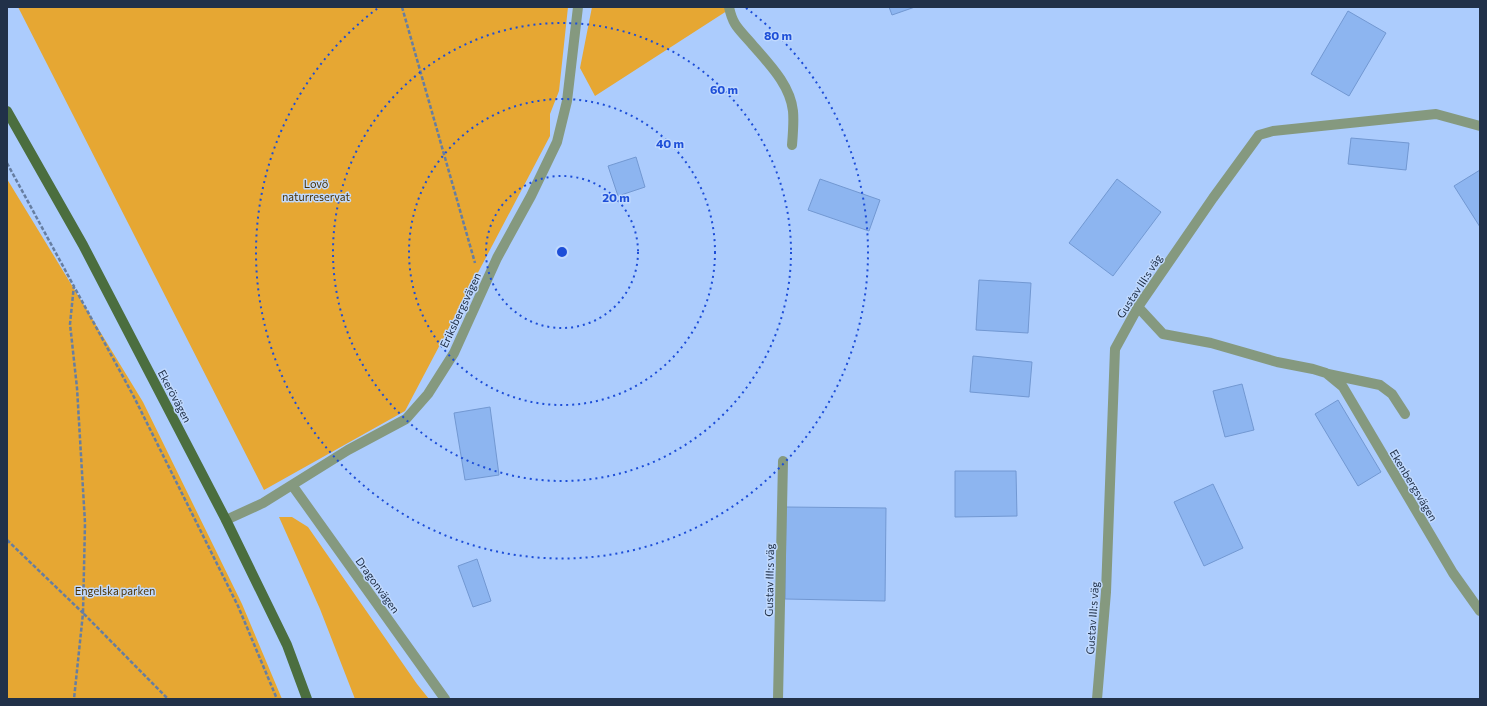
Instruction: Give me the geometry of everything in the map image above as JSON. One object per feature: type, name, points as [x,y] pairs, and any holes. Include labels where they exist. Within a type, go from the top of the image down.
[{"type":"main road","name":"Ekerövägen","points":[[7,111],[83,245],[226,520],[287,645],[307,699]]},
{"type":"street","name":"Eriksbergsvägen","points":[[226,520],[263,503],[348,450],[406,419],[428,394],[454,352],[497,258],[531,196],[557,142],[567,101],[578,7]]},
{"type":"street","points":[[729,7],[732,19],[738,30],[762,56],[786,89],[793,109],[794,121],[792,145]]},
{"type":"street","name":"Gustav III:s väg","points":[[1097,699],[1106,592],[1115,349],[1138,307],[1213,198],[1259,135],[1273,130],[1436,114],[1480,126]]},
{"type":"street","name":"Ekenbergsvägen","points":[[1138,307],[1163,334],[1211,343],[1277,362],[1380,385],[1392,394],[1406,414]]},
{"type":"street","name":"Ekenbergsvägen","points":[[1326,374],[1343,387],[1453,573],[1480,611]]},
{"type":"street","name":"Gustav III:s väg","points":[[778,699],[783,461]]},
{"type":"street","name":"Dragonvägen","points":[[292,485],[445,699]]},
{"type":"path","points":[[402,7],[482,290]]},
{"type":"path","points":[[7,163],[134,397],[238,606],[276,699]]},
{"type":"path","points":[[74,285],[70,324],[77,388],[85,523],[83,613],[74,699]]},
{"type":"path","points":[[7,540],[83,613],[168,699]]},
{"type":"green space","name":"Lovö naturreservat","points":[[18,7],[568,7],[559,91],[550,114],[550,136],[405,411],[264,490]]},
{"type":"green space","points":[[592,7],[733,7],[595,96],[580,68]]},
{"type":"green space","name":"Engelska parken","points":[[7,179],[143,402],[242,604],[282,699],[7,699]]},
{"type":"green space","points":[[279,517],[292,517],[308,527],[429,699],[355,699],[320,609]]},
{"type":"building","points":[[889,7],[915,7],[892,15]]},
{"type":"building","points":[[1348,11],[1386,33],[1349,96],[1311,74]]},
{"type":"building","points":[[1351,138],[1409,143],[1406,170],[1348,164]]},
{"type":"building","points":[[636,157],[645,187],[618,196],[608,166]]},
{"type":"building","points":[[1480,170],[1480,227],[1454,186]]},
{"type":"building","points":[[820,179],[880,200],[869,231],[808,210]]},
{"type":"building","points":[[1117,179],[1161,212],[1113,276],[1069,243]]},
{"type":"building","points":[[979,280],[1031,283],[1028,333],[976,330]]},
{"type":"building","points":[[973,356],[1032,362],[1029,397],[970,392]]},
{"type":"building","points":[[1242,384],[1254,430],[1225,437],[1213,391]]},
{"type":"building","points":[[1338,400],[1381,472],[1358,486],[1315,414]]},
{"type":"building","points":[[490,407],[499,475],[465,480],[454,413]]},
{"type":"building","points":[[955,471],[1016,471],[1017,516],[955,517]]},
{"type":"building","points":[[1213,484],[1243,548],[1204,566],[1174,502]]},
{"type":"building","points":[[786,507],[886,508],[885,601],[785,599]]},
{"type":"building","points":[[477,559],[491,601],[473,607],[458,566]]}]
